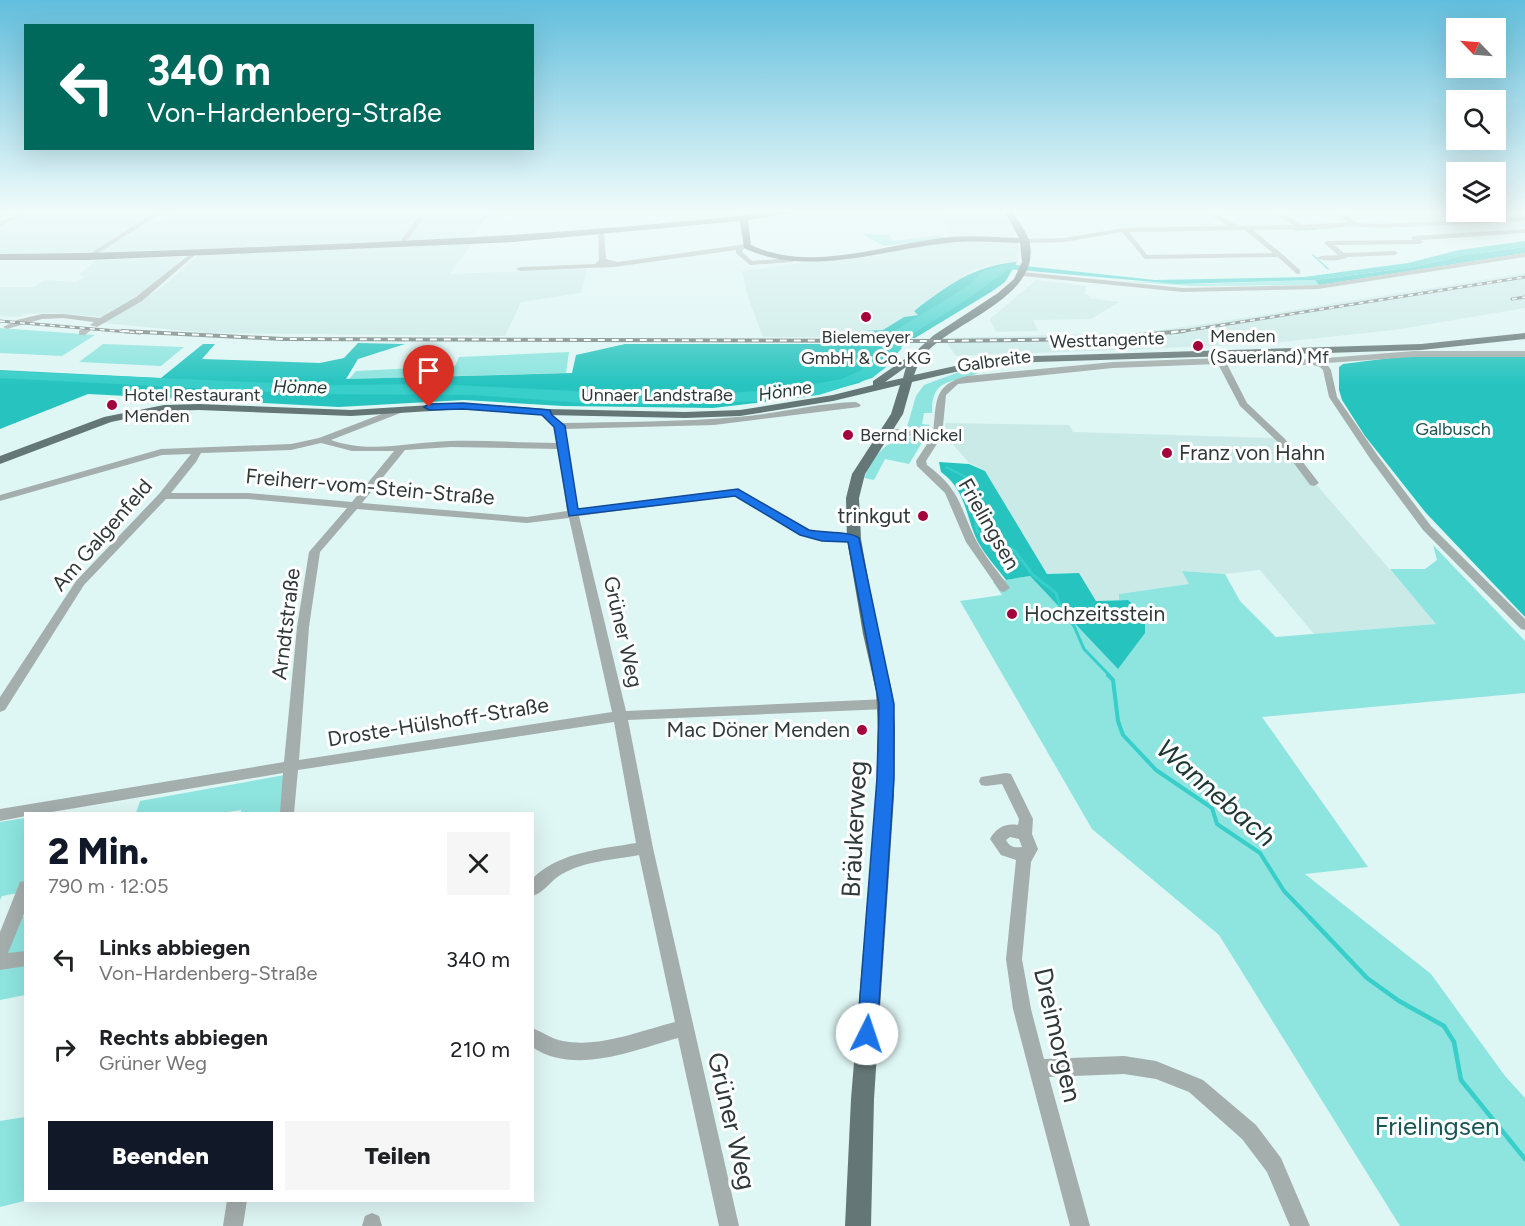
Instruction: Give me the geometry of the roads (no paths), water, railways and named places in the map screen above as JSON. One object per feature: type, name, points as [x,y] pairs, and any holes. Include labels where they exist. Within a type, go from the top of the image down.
[{"type":"main road","points":[[864,390],[1008,290],[1024,269]]},
{"type":"main road","name":"Westtangente","points":[[907,379],[955,369],[1063,357],[1421,346],[1525,338]]},
{"type":"main road","points":[[923,350],[931,362],[955,369]]},
{"type":"main road","name":"Bräukerweg","points":[[858,1226],[858,1153],[885,790],[886,704],[853,538],[852,503],[856,481],[864,462],[887,431],[902,400],[907,379],[923,350]]},
{"type":"main road","points":[[864,390],[886,393],[902,400],[921,382],[955,369]]},
{"type":"main road","name":"Unnaer Landstraße","points":[[0,460],[89,425],[146,410],[199,407],[351,413],[463,406],[547,412],[685,415],[740,413],[782,408],[907,379]]},
{"type":"street","points":[[7,327],[28,317],[43,315],[91,327],[139,299],[175,269]]},
{"type":"street","points":[[1023,273],[1183,290],[1318,287],[1433,269]]},
{"type":"street","name":"Galbreite","points":[[937,436],[942,394],[955,382],[967,379],[1113,365],[1221,361],[1313,362],[1414,354],[1525,354]]},
{"type":"street","points":[[1221,361],[1243,404],[1282,441],[1314,483]]},
{"type":"street","points":[[1313,362],[1323,365],[1327,370],[1333,397],[1374,458],[1427,528],[1525,626]]},
{"type":"street","name":"Unnaer Landstraße","points":[[547,412],[547,416],[559,426],[697,423],[856,405]]},
{"type":"street","points":[[0,498],[161,452],[291,447],[322,440],[400,410]]},
{"type":"street","name":"Grüner Weg","points":[[559,426],[573,514],[620,716],[645,848],[729,1226]]},
{"type":"street","points":[[887,431],[937,436]]},
{"type":"street","name":"Frielingsen","points":[[937,436],[921,461],[922,466],[934,474],[953,494],[972,542],[1004,588]]},
{"type":"street","points":[[322,440],[361,448],[450,444],[563,446]]},
{"type":"street","name":"Arndtstraße","points":[[287,812],[303,627],[315,552],[403,447]]},
{"type":"street","name":"Am Galgenfeld","points":[[0,707],[80,583],[162,496],[193,460],[197,451]]},
{"type":"street","name":"Freiherr-vom-Stein-Straße","points":[[162,496],[248,496],[527,519],[738,492],[805,533],[822,537],[853,538]]},
{"type":"street","name":"Droste-Hülshoff-Straße","points":[[0,815],[292,766],[620,716],[886,704]]},
{"type":"street","name":"Dreimorgen","points":[[986,781],[1006,778],[1026,819],[1023,834],[1030,849],[1022,873],[1014,959],[1022,1009],[1080,1226]]},
{"type":"street","points":[[1023,834],[1013,830],[1006,831],[998,839],[1009,854],[1027,853]]},
{"type":"street","points":[[534,887],[552,872],[580,860],[645,848]]},
{"type":"street","points":[[0,953],[24,892]]},
{"type":"street","points":[[0,962],[24,958]]},
{"type":"street","points":[[534,1037],[553,1050],[588,1052],[684,1028]]},
{"type":"street","points":[[1038,1068],[1124,1065],[1156,1070],[1196,1086],[1249,1132],[1268,1156],[1300,1226]]},
{"type":"street","points":[[233,1226],[237,1202]]},
{"type":"water","name":"Hönne","points":[[991,269],[1008,269],[969,298],[911,335],[885,368],[872,378],[819,395],[762,401],[675,405],[584,403],[473,395],[311,394],[0,378],[0,371],[320,385],[435,384],[675,396],[777,390],[842,379],[861,370],[875,357],[891,333],[968,286],[982,272]]},
{"type":"water","points":[[1010,269],[1055,269],[1155,280],[1304,277],[1362,269],[1396,269],[1315,280],[1177,284]]},
{"type":"waterway","name":"Wannebach","points":[[946,467],[972,480],[972,483]]},
{"type":"waterway","name":"Wannebach","points":[[972,483],[977,531],[1014,550],[1033,575],[1056,593],[1061,609],[1074,626],[1084,649],[1110,676]]},
{"type":"waterway","name":"Wannebach","points":[[1108,675],[1113,680],[1118,721],[1123,735],[1156,770],[1212,808],[1217,824],[1260,853],[1284,891],[1311,919]]},
{"type":"waterway","name":"Wannebach","points":[[1310,918],[1367,978],[1399,1001],[1444,1026],[1454,1042],[1461,1080],[1525,1159]]},
{"type":"railway","points":[[1183,331],[1525,277]]},
{"type":"railway","points":[[1512,299],[1525,297]]},
{"type":"railway","points":[[0,321],[140,333]]},
{"type":"railway","points":[[122,331],[283,339],[940,341],[1093,339],[1183,331]]},
{"type":"railway","points":[[1171,333],[1183,331]]},
{"type":"place","name":"Bielemeyer GmbH & Co. KG","points":[[866,317]]},
{"type":"place","name":"Menden (Sauerland) Mf","points":[[1198,346]]},
{"type":"place","name":"Hotel Restaurant Menden","points":[[112,405]]},
{"type":"place","name":"Bernd Nickel","points":[[848,435]]},
{"type":"place","name":"Franz von Hahn","points":[[1167,453]]},
{"type":"place","name":"trinkgut","points":[[923,516]]},
{"type":"place","name":"Hochzeitsstein","points":[[1012,614]]},
{"type":"place","name":"Mac Döner Menden","points":[[862,730]]},
{"type":"park label","name":"Galbusch","points":[[1453,429]]}]
